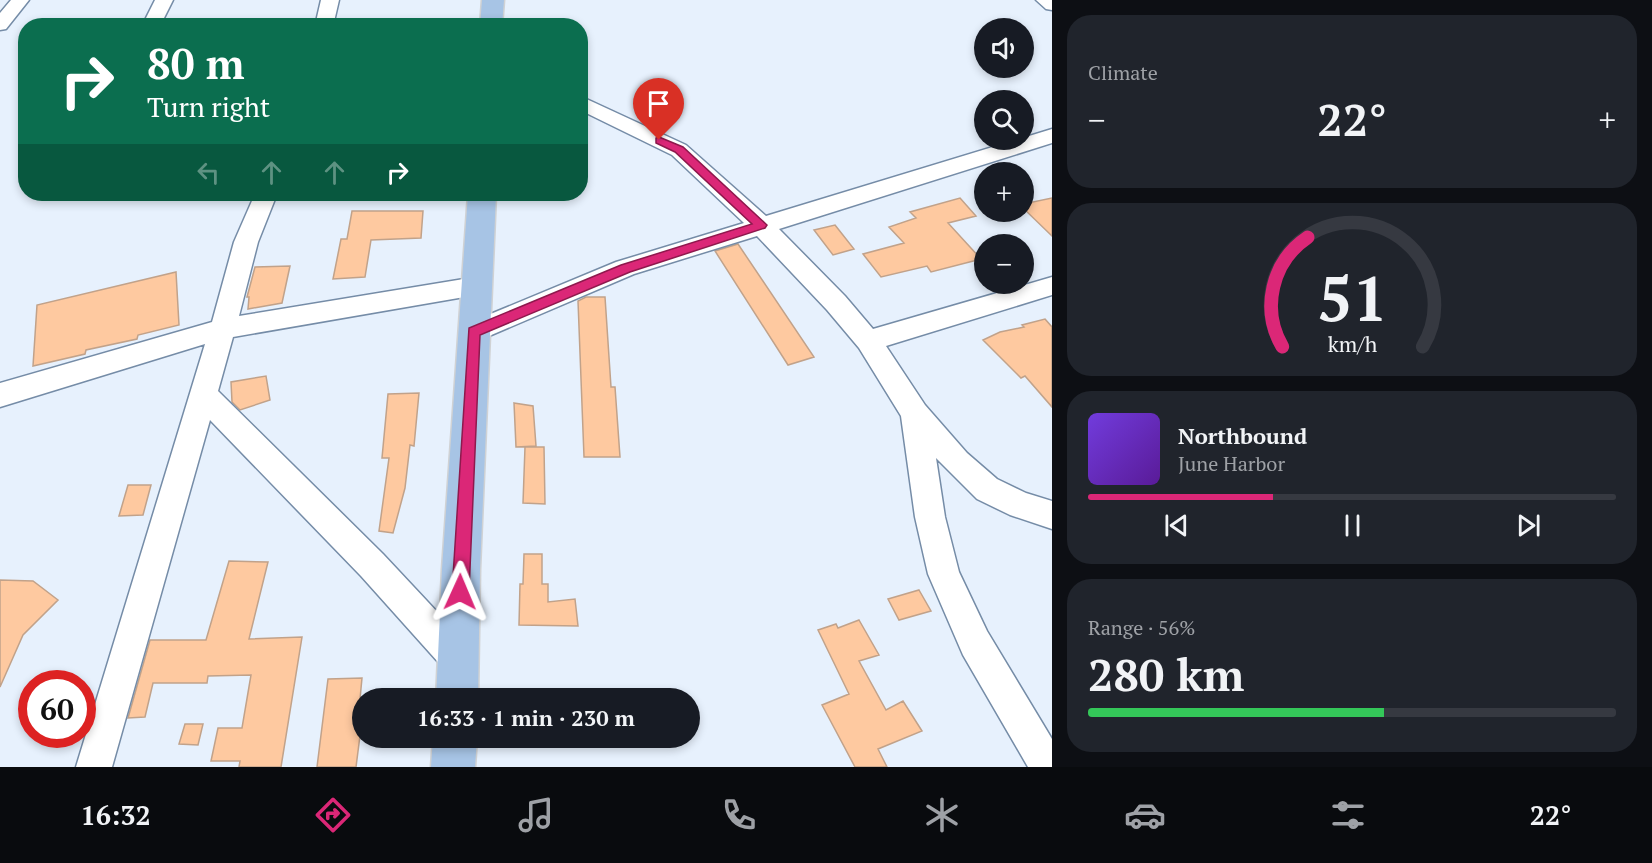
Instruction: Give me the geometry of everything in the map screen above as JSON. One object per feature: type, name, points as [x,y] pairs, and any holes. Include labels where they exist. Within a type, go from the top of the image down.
[{"type":"main road","points":[[492,18],[493,0]]},
{"type":"main road","points":[[458,688],[460,569],[482,201]]},
{"type":"main road","points":[[453,767],[454,748]]},
{"type":"street","points":[[0,25],[20,0]]},
{"type":"street","points":[[155,18],[164,0]]},
{"type":"street","points":[[326,18],[330,0]]},
{"type":"street","points":[[1045,0],[1052,5]]},
{"type":"street","points":[[588,106],[679,150],[761,225],[836,303],[868,341],[915,413],[957,462],[987,489],[1021,506],[1052,515]]},
{"type":"street","points":[[473,332],[626,268],[1052,136]]},
{"type":"street","points":[[93,767],[204,395],[246,242],[263,201]]},
{"type":"street","points":[[0,395],[223,329],[476,286]]},
{"type":"street","points":[[868,341],[1052,286]]},
{"type":"street","points":[[204,395],[372,565],[459,660]]},
{"type":"street","points":[[915,413],[930,517],[944,574],[975,644],[1048,767]]},
{"type":"building","points":[[960,198],[974,216],[948,223],[974,251],[974,261],[931,272],[927,266],[881,277],[863,254],[904,243],[889,227],[916,218],[910,212]]},
{"type":"building","points":[[1052,198],[1052,236],[1034,219],[1034,202]]},
{"type":"building","points":[[352,211],[423,211],[421,238],[371,240],[365,277],[333,279],[341,239],[347,239]]},
{"type":"building","points":[[835,225],[854,249],[833,255],[814,230]]},
{"type":"building","points":[[738,244],[814,357],[788,365],[715,251]]},
{"type":"building","points":[[290,266],[282,303],[248,309],[249,297],[247,297],[255,267]]},
{"type":"building","points":[[176,272],[179,325],[138,335],[137,339],[86,350],[85,354],[33,366],[37,305]]},
{"type":"building","points":[[586,297],[605,297],[611,387],[615,387],[620,457],[584,457],[578,301]]},
{"type":"building","points":[[1045,319],[1052,327],[1052,407],[1025,376],[1021,378],[983,340],[1000,332],[1024,327],[1022,325]]},
{"type":"building","points":[[266,376],[270,400],[240,410],[232,402],[231,382]]},
{"type":"building","points":[[419,393],[414,446],[410,445],[405,488],[393,533],[379,531],[389,458],[382,458],[388,394]]},
{"type":"building","points":[[514,403],[533,406],[536,446],[516,447]]},
{"type":"building","points":[[525,447],[544,447],[545,504],[523,503]]},
{"type":"building","points":[[128,485],[151,485],[143,515],[119,516]]},
{"type":"building","points":[[524,554],[542,554],[542,584],[548,584],[548,602],[575,599],[578,626],[519,625],[520,584],[523,584]]},
{"type":"building","points":[[229,561],[268,562],[249,639],[302,637],[281,767],[239,767],[240,761],[211,761],[218,728],[242,728],[251,675],[208,676],[207,683],[153,683],[145,717],[128,718],[150,640],[206,640]]},
{"type":"building","points":[[0,580],[33,581],[58,600],[23,635],[0,687]]},
{"type":"building","points":[[919,590],[931,611],[899,620],[888,599]]},
{"type":"building","points":[[859,620],[879,655],[859,661],[886,710],[903,701],[922,731],[878,749],[887,767],[855,767],[822,705],[849,694],[818,630],[836,624],[838,628]]},
{"type":"building","points":[[362,678],[361,688],[352,688],[352,748],[358,748],[356,767],[317,767],[328,679]]},
{"type":"building","points":[[185,724],[203,724],[198,745],[179,744]]},
{"type":"route","points":[[460,592],[473,332],[626,268],[761,225],[679,150],[659,140]]}]
